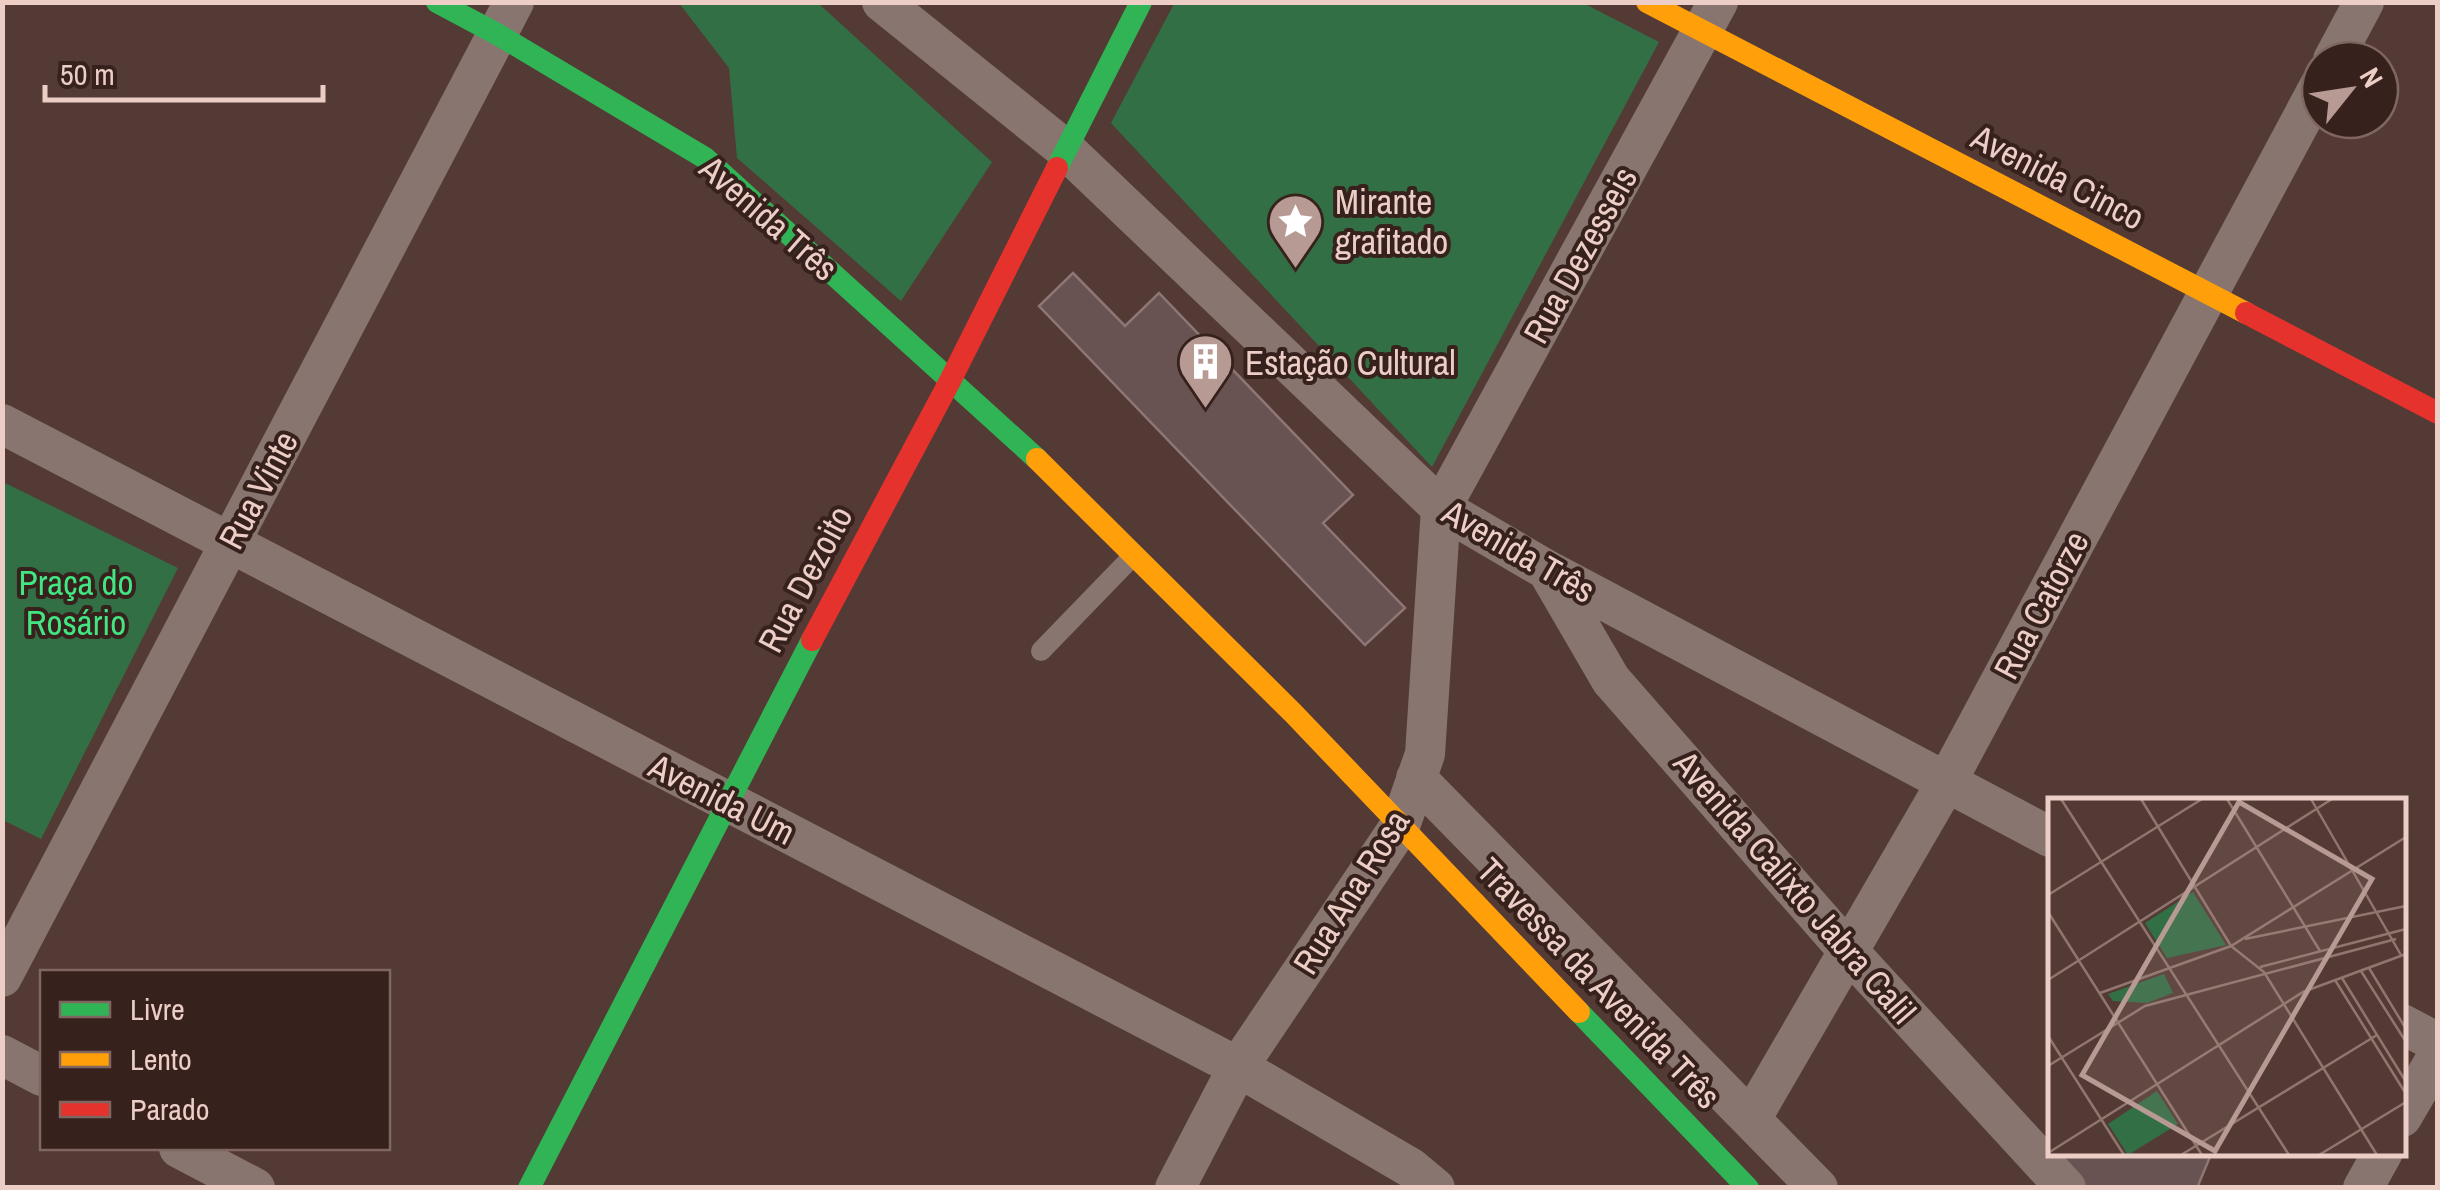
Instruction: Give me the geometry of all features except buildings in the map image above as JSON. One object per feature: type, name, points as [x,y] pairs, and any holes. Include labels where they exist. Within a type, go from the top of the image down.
[{"type":"street","name":"Avenida Três","points":[[437,2],[506,18],[706,158],[1038,460],[1293,713],[1400,826]]},
{"type":"street","name":"Avenida Três","points":[[882,2],[1066,150],[1441,508],[1546,570],[2048,837]]},
{"type":"street","name":"Rua Dezoito","points":[[529,1188],[726,801],[950,381],[1141,2]]},
{"type":"street","name":"Avenida Cinco","points":[[1647,2],[1710,17],[2208,294],[2438,414]]},
{"type":"street","points":[[2344,40],[2364,2]]},
{"type":"street","name":"Rua Dezesseis","points":[[1441,508],[1710,17]]},
{"type":"street","name":"Rua Vinte","points":[[2,977],[506,18]]},
{"type":"street","name":"Rua Catorze","points":[[1751,1119],[1946,782],[2300,122]]},
{"type":"street","name":"Avenida Um","points":[[2,424],[1238,1067],[1411,1168],[1434,1188]]},
{"type":"street","name":"Rua Ana Rosa","points":[[1175,1188],[1238,1067],[1400,826],[1425,754],[1441,508]]},
{"type":"street","name":"Avenida Calixto Jabra Calil","points":[[1546,570],[1610,680],[1850,953],[2066,1188]]},
{"type":"street","points":[[1416,778],[1818,1188]]},
{"type":"street","name":"Travessa da Avenida Três","points":[[1400,826],[1748,1188]]},
{"type":"street","points":[[2405,1026],[2438,1042]]},
{"type":"street","points":[[2,1055],[40,1075]]},
{"type":"street","points":[[2405,1112],[2438,1055]]},
{"type":"street","points":[[182,1150],[255,1188]]},
{"type":"street","points":[[2363,1188],[2381,1155]]},
{"type":"lane","points":[[1041,652],[1134,555]]},
{"type":"green space","points":[[1175,2],[1583,3],[1659,42],[1432,467],[1111,123]]},
{"type":"green space","points":[[679,3],[818,3],[992,162],[901,301],[737,158],[729,68]]},
{"type":"green space","name":"Praça do Rosário","points":[[3,482],[178,568],[41,839],[3,820]]},
{"type":"traffic: fast","points":[[437,2],[705,158],[1037,459]]},
{"type":"traffic: fast","points":[[1057,168],[1141,2]]},
{"type":"traffic: fast","points":[[529,1188],[812,640]]},
{"type":"traffic: fast","points":[[1579,1012],[1748,1188]]},
{"type":"traffic: slow","points":[[1647,2],[2246,313]]},
{"type":"traffic: slow","points":[[1037,459],[1293,713],[1579,1012]]},
{"type":"traffic: jam","points":[[812,640],[950,381],[1057,168]]},
{"type":"traffic: jam","points":[[2246,313],[2438,413]]},
{"type":"place","name":"Mirante grafitado","points":[[1296,270]]},
{"type":"place","name":"Estação Cultural","points":[[1206,411]]}]
